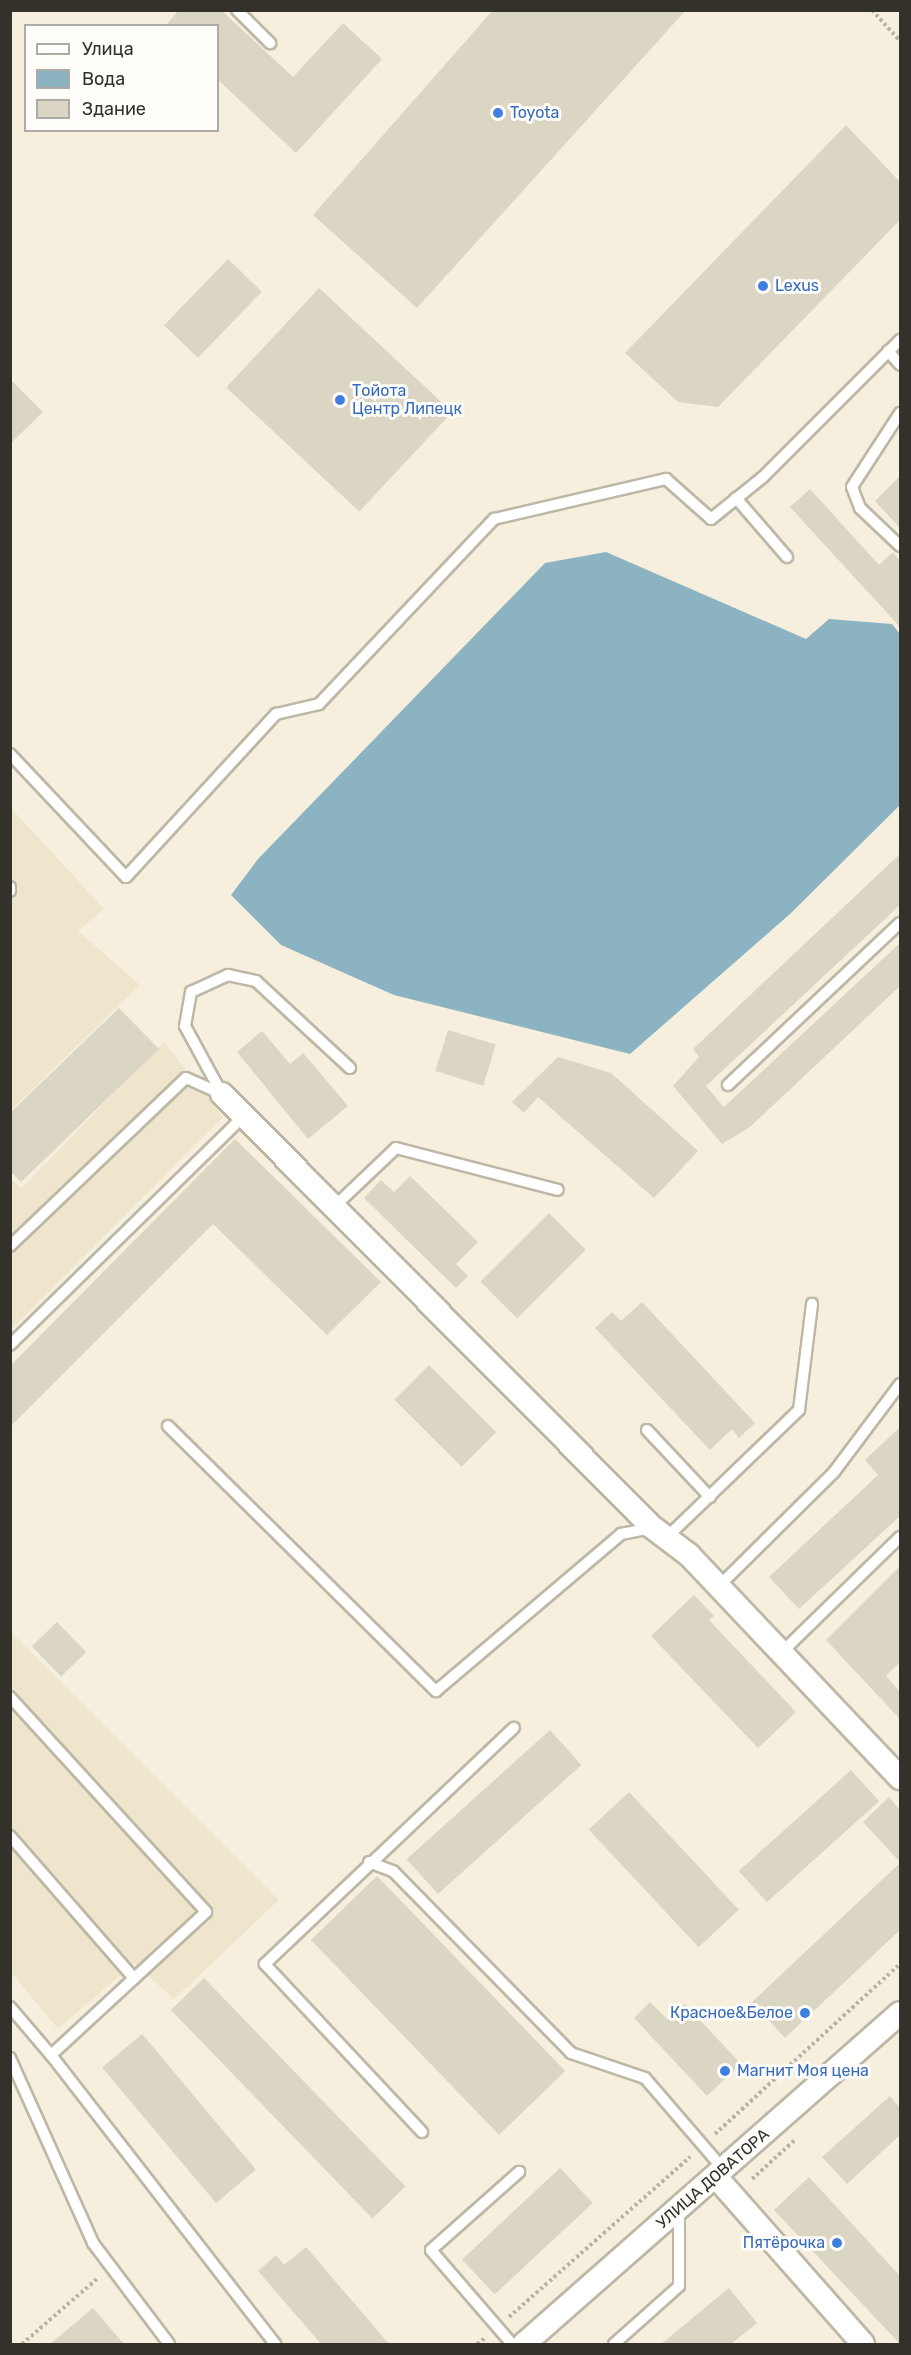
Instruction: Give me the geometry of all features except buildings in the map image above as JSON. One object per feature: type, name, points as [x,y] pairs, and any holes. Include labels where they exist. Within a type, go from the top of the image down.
[{"type":"street","points":[[222,1094],[659,1533],[719,1586],[900,1778]]},
{"type":"street","name":"УЛИЦА ДОВАТОРА","points":[[524,2344],[900,2013]]},
{"type":"street","points":[[720,2173],[864,2344]]},
{"type":"lane","points":[[237,10],[270,43]]},
{"type":"lane","points":[[10,754],[126,877],[276,714],[319,704],[494,519],[666,479],[711,519],[736,498],[900,340]]},
{"type":"lane","points":[[888,351],[900,365]]},
{"type":"lane","points":[[900,413],[852,487],[860,508],[900,546]]},
{"type":"lane","points":[[736,498],[788,557]]},
{"type":"lane","points":[[728,1085],[900,923]]},
{"type":"lane","points":[[222,1094],[185,1026],[191,992],[228,975],[256,981],[350,1068]]},
{"type":"lane","points":[[10,1246],[186,1078],[222,1094]]},
{"type":"lane","points":[[10,1345],[244,1116]]},
{"type":"lane","points":[[335,1206],[396,1148],[558,1190]]},
{"type":"lane","points":[[168,1426],[436,1691],[621,1534],[659,1533],[710,1497],[799,1410],[812,1304]]},
{"type":"lane","points":[[719,1586],[834,1472],[900,1384]]},
{"type":"lane","points":[[647,1430],[710,1497]]},
{"type":"lane","points":[[781,1653],[900,1537]]},
{"type":"lane","points":[[10,1696],[206,1912],[51,2055]]},
{"type":"lane","points":[[422,2132],[265,1964],[369,1862],[514,1728]]},
{"type":"lane","points":[[10,1836],[134,1978]]},
{"type":"lane","points":[[369,1862],[393,1871],[571,2053],[645,2078],[720,2173]]},
{"type":"lane","points":[[10,2007],[51,2055],[275,2344]]},
{"type":"lane","points":[[10,2058],[93,2243],[169,2344]]},
{"type":"lane","points":[[512,2344],[431,2250],[519,2172]]},
{"type":"lane","points":[[614,2344],[679,2286],[679,2209]]},
{"type":"path","points":[[872,10],[900,41]]},
{"type":"path","points":[[22,2344],[111,2267]]},
{"type":"shaded area","points":[[11,808],[104,909],[78,931],[140,985],[11,1110]]},
{"type":"shaded area","points":[[164,1042],[223,1117],[11,1330],[10,1177],[21,1189]]},
{"type":"shaded area","points":[[10,1631],[279,1900],[174,1999],[134,1963],[58,2029],[11,1972]]},
{"type":"water","points":[[606,552],[806,639],[829,619],[892,624],[900,634],[900,805],[790,914],[630,1054],[394,995],[281,945],[231,895],[258,859],[545,563]]},
{"type":"place","name":"Toyota","points":[[498,113]]},
{"type":"place","name":"Lexus","points":[[763,286]]},
{"type":"place","name":"Тойота Центр Липецк","points":[[340,400]]},
{"type":"place","name":"Красное&Белое","points":[[805,2013]]},
{"type":"place","name":"Магнит Моя цена","points":[[725,2071]]},
{"type":"place","name":"Пятёрочка","points":[[837,2243]]}]
